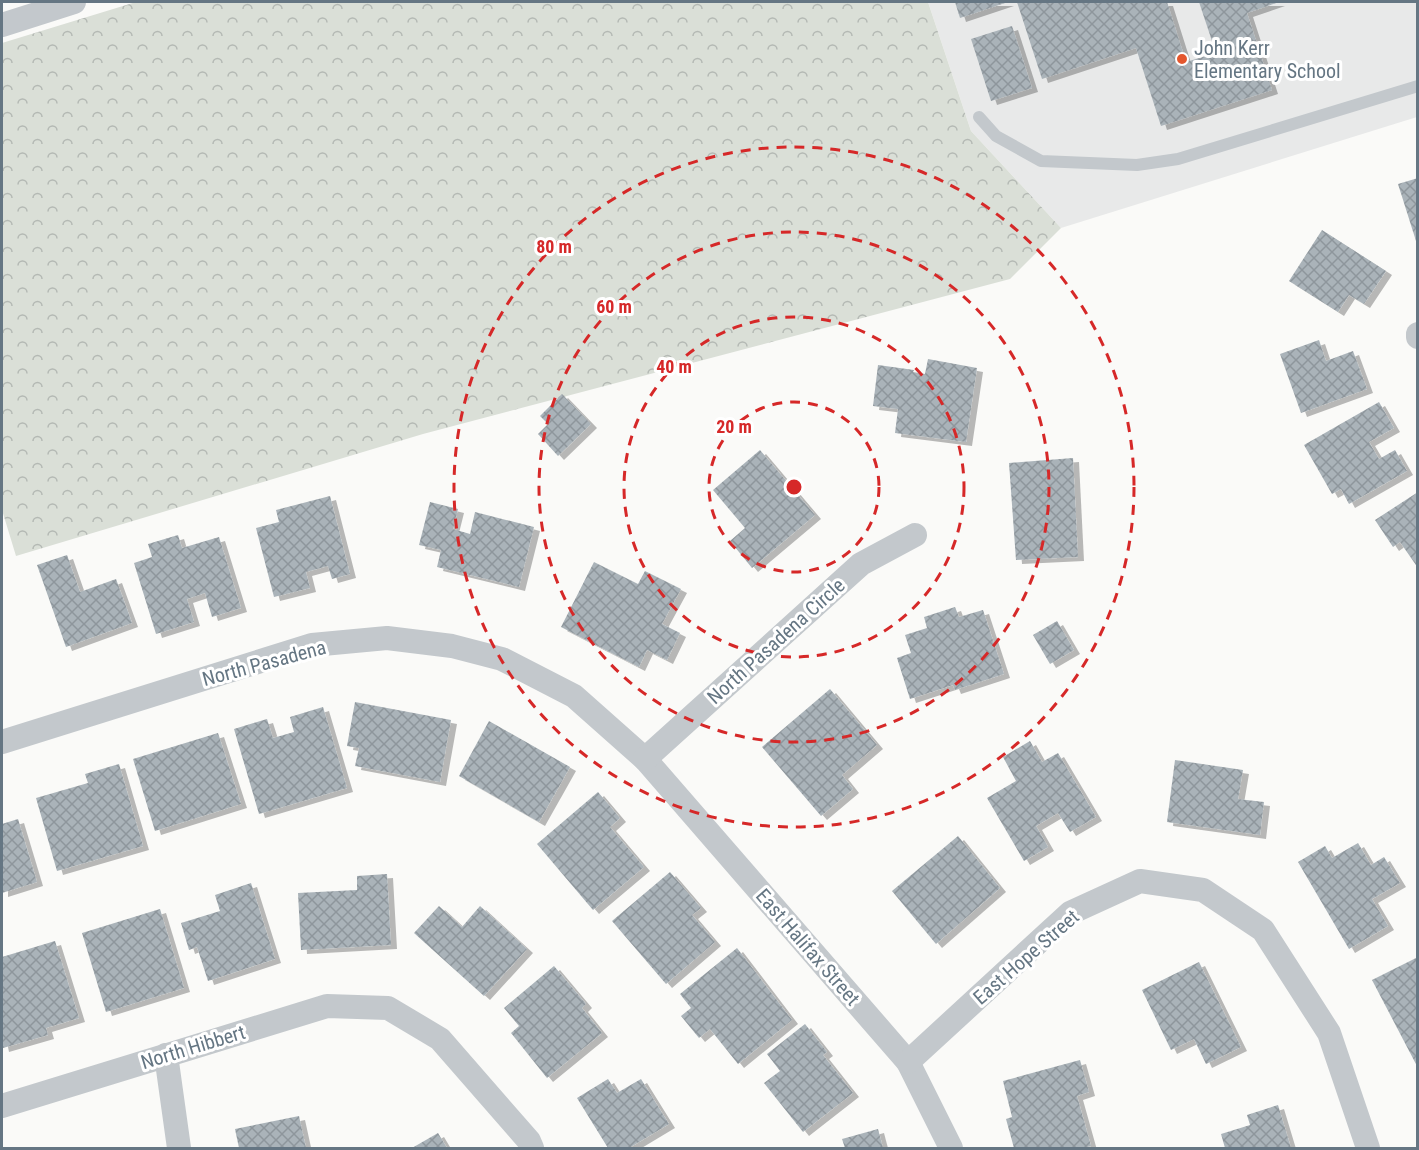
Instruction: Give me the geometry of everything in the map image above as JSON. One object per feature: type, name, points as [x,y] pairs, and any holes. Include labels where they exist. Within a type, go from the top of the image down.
[{"type":"street","points":[[2,25],[37,7],[74,2]]},
{"type":"street","name":"North Pasadena Circle","points":[[645,759],[861,564],[915,535]]},
{"type":"street","name":"North Pasadena","points":[[2,742],[312,645],[387,638],[452,646],[502,659],[574,696],[645,759]]},
{"type":"street","name":"East Halifax Street","points":[[645,759],[908,1062],[951,1149]]},
{"type":"street","name":"East Hope Street","points":[[908,1062],[1070,913],[1140,882],[1203,890],[1263,930],[1323,1023],[1329,1033],[1368,1149]]},
{"type":"street","name":"North Hibbert","points":[[2,1106],[327,1006],[388,1008],[440,1039],[528,1141],[532,1149]]},
{"type":"street","points":[[166,1055],[180,1149]]},
{"type":"lane","points":[[979,117],[996,136],[1041,161],[1137,165],[1178,159],[1418,86]]},
{"type":"shaded area","name":"John Kerr Elementary School","points":[[928,2],[1417,2],[1417,117],[1061,228],[971,131]]},
{"type":"green space","points":[[136,2],[928,2],[971,131],[1061,228],[1010,279],[423,434],[16,556],[2,510],[2,43]]},
{"type":"building","points":[[955,2],[1008,2],[960,18]]},
{"type":"building","points":[[1017,2],[1167,2],[1186,62],[1216,53],[1199,2],[1279,2],[1247,13],[1272,90],[1161,126],[1136,48],[1042,79]]},
{"type":"building","points":[[1012,26],[1032,88],[991,101],[971,39]]},
{"type":"building","points":[[1418,178],[1418,240],[1416,241],[1398,184]]},
{"type":"building","points":[[1322,230],[1386,271],[1364,304],[1349,295],[1338,312],[1289,281]]},
{"type":"building","points":[[1319,340],[1326,361],[1353,351],[1367,389],[1301,413],[1280,354]]},
{"type":"building","points":[[928,359],[977,368],[966,442],[895,433],[898,409],[873,406],[878,365],[914,370],[913,372],[925,374]]},
{"type":"building","points":[[562,394],[591,424],[558,456],[538,434],[548,424],[540,416]]},
{"type":"building","points":[[1379,402],[1394,428],[1369,442],[1379,459],[1395,450],[1407,471],[1349,504],[1341,489],[1332,494],[1304,445]]},
{"type":"building","points":[[760,450],[815,515],[752,568],[730,541],[745,528],[713,490]]},
{"type":"building","points":[[1073,458],[1078,557],[1016,560],[1009,463]]},
{"type":"building","points":[[1418,492],[1418,568],[1400,542],[1393,547],[1375,520]]},
{"type":"building","points":[[330,496],[350,574],[332,579],[328,566],[306,572],[310,588],[274,597],[256,528],[279,522],[276,510]]},
{"type":"building","points":[[430,502],[458,509],[453,529],[470,534],[475,512],[534,527],[519,587],[437,567],[441,550],[419,545]]},
{"type":"building","points":[[178,535],[182,548],[219,537],[241,608],[212,617],[205,593],[187,599],[194,622],[156,634],[134,563],[152,557],[148,544]]},
{"type":"building","points":[[67,555],[80,592],[116,579],[132,623],[66,647],[37,565]]},
{"type":"building","points":[[594,562],[638,584],[645,571],[681,589],[662,624],[680,633],[667,660],[647,650],[639,667],[561,627]]},
{"type":"building","points":[[955,607],[959,617],[983,610],[1004,674],[955,690],[953,685],[910,699],[897,658],[911,653],[905,635],[927,628],[924,617]]},
{"type":"building","points":[[1057,621],[1074,650],[1050,664],[1033,635]]},
{"type":"building","points":[[830,689],[877,745],[842,775],[853,789],[821,816],[762,747]]},
{"type":"building","points":[[355,702],[451,720],[440,782],[355,766],[359,748],[347,746]]},
{"type":"building","points":[[323,707],[347,788],[259,814],[234,729],[267,719],[273,738],[294,732],[290,717]]},
{"type":"building","points":[[489,721],[570,767],[539,822],[459,776]]},
{"type":"building","points":[[218,733],[241,804],[155,831],[133,759]]},
{"type":"building","points":[[1030,741],[1042,762],[1058,753],[1096,817],[1070,832],[1058,813],[1036,826],[1048,847],[1024,861],[987,798],[1016,781],[1003,757]]},
{"type":"building","points":[[1175,760],[1243,770],[1238,799],[1264,802],[1260,835],[1167,822]]},
{"type":"building","points":[[119,764],[143,846],[57,871],[36,798],[88,783],[85,774]]},
{"type":"building","points":[[598,792],[620,818],[610,827],[644,867],[593,910],[537,844]]},
{"type":"building","points":[[18,819],[37,882],[2,893],[2,824]]},
{"type":"building","points":[[958,836],[1000,888],[936,944],[892,891]]},
{"type":"building","points":[[1358,843],[1371,865],[1384,857],[1400,883],[1372,899],[1388,926],[1349,949],[1298,862],[1325,846],[1332,858]]},
{"type":"building","points":[[670,872],[701,908],[692,915],[715,942],[666,984],[612,921]]},
{"type":"building","points":[[387,874],[391,945],[301,950],[298,893],[357,890],[357,876]]},
{"type":"building","points":[[251,883],[275,959],[208,981],[197,947],[189,950],[181,923],[220,911],[215,895]]},
{"type":"building","points":[[439,906],[462,927],[480,906],[527,949],[484,996],[414,933]]},
{"type":"building","points":[[160,909],[184,988],[106,1012],[82,933]]},
{"type":"building","points":[[55,941],[79,1018],[46,1028],[48,1035],[3,1048],[2,957]]},
{"type":"building","points":[[737,948],[792,1020],[738,1064],[710,1029],[699,1038],[681,1016],[691,1008],[680,994]]},
{"type":"building","points":[[1418,957],[1418,1068],[1372,980]]},
{"type":"building","points":[[1199,962],[1241,1047],[1206,1064],[1194,1039],[1171,1050],[1142,990]]},
{"type":"building","points":[[554,966],[586,1004],[582,1008],[602,1033],[547,1078],[511,1033],[519,1026],[504,1008]]},
{"type":"building","points":[[805,1024],[827,1052],[823,1055],[853,1093],[803,1132],[764,1083],[780,1071],[767,1054]]},
{"type":"building","points":[[1080,1060],[1089,1092],[1077,1096],[1091,1146],[1014,1148],[1006,1119],[1012,1117],[1003,1081]]},
{"type":"building","points":[[608,1079],[617,1093],[641,1079],[669,1124],[629,1148],[608,1148],[577,1098]]},
{"type":"building","points":[[1278,1105],[1291,1148],[1225,1148],[1221,1134],[1250,1125],[1247,1115]]},
{"type":"building","points":[[299,1116],[306,1148],[239,1148],[235,1129]]},
{"type":"building","points":[[878,1129],[883,1148],[845,1148],[842,1139]]},
{"type":"building","points":[[438,1133],[447,1148],[412,1148]]},
{"type":"place","name":"John Kerr Elementary School","points":[[1182,59]]}]
